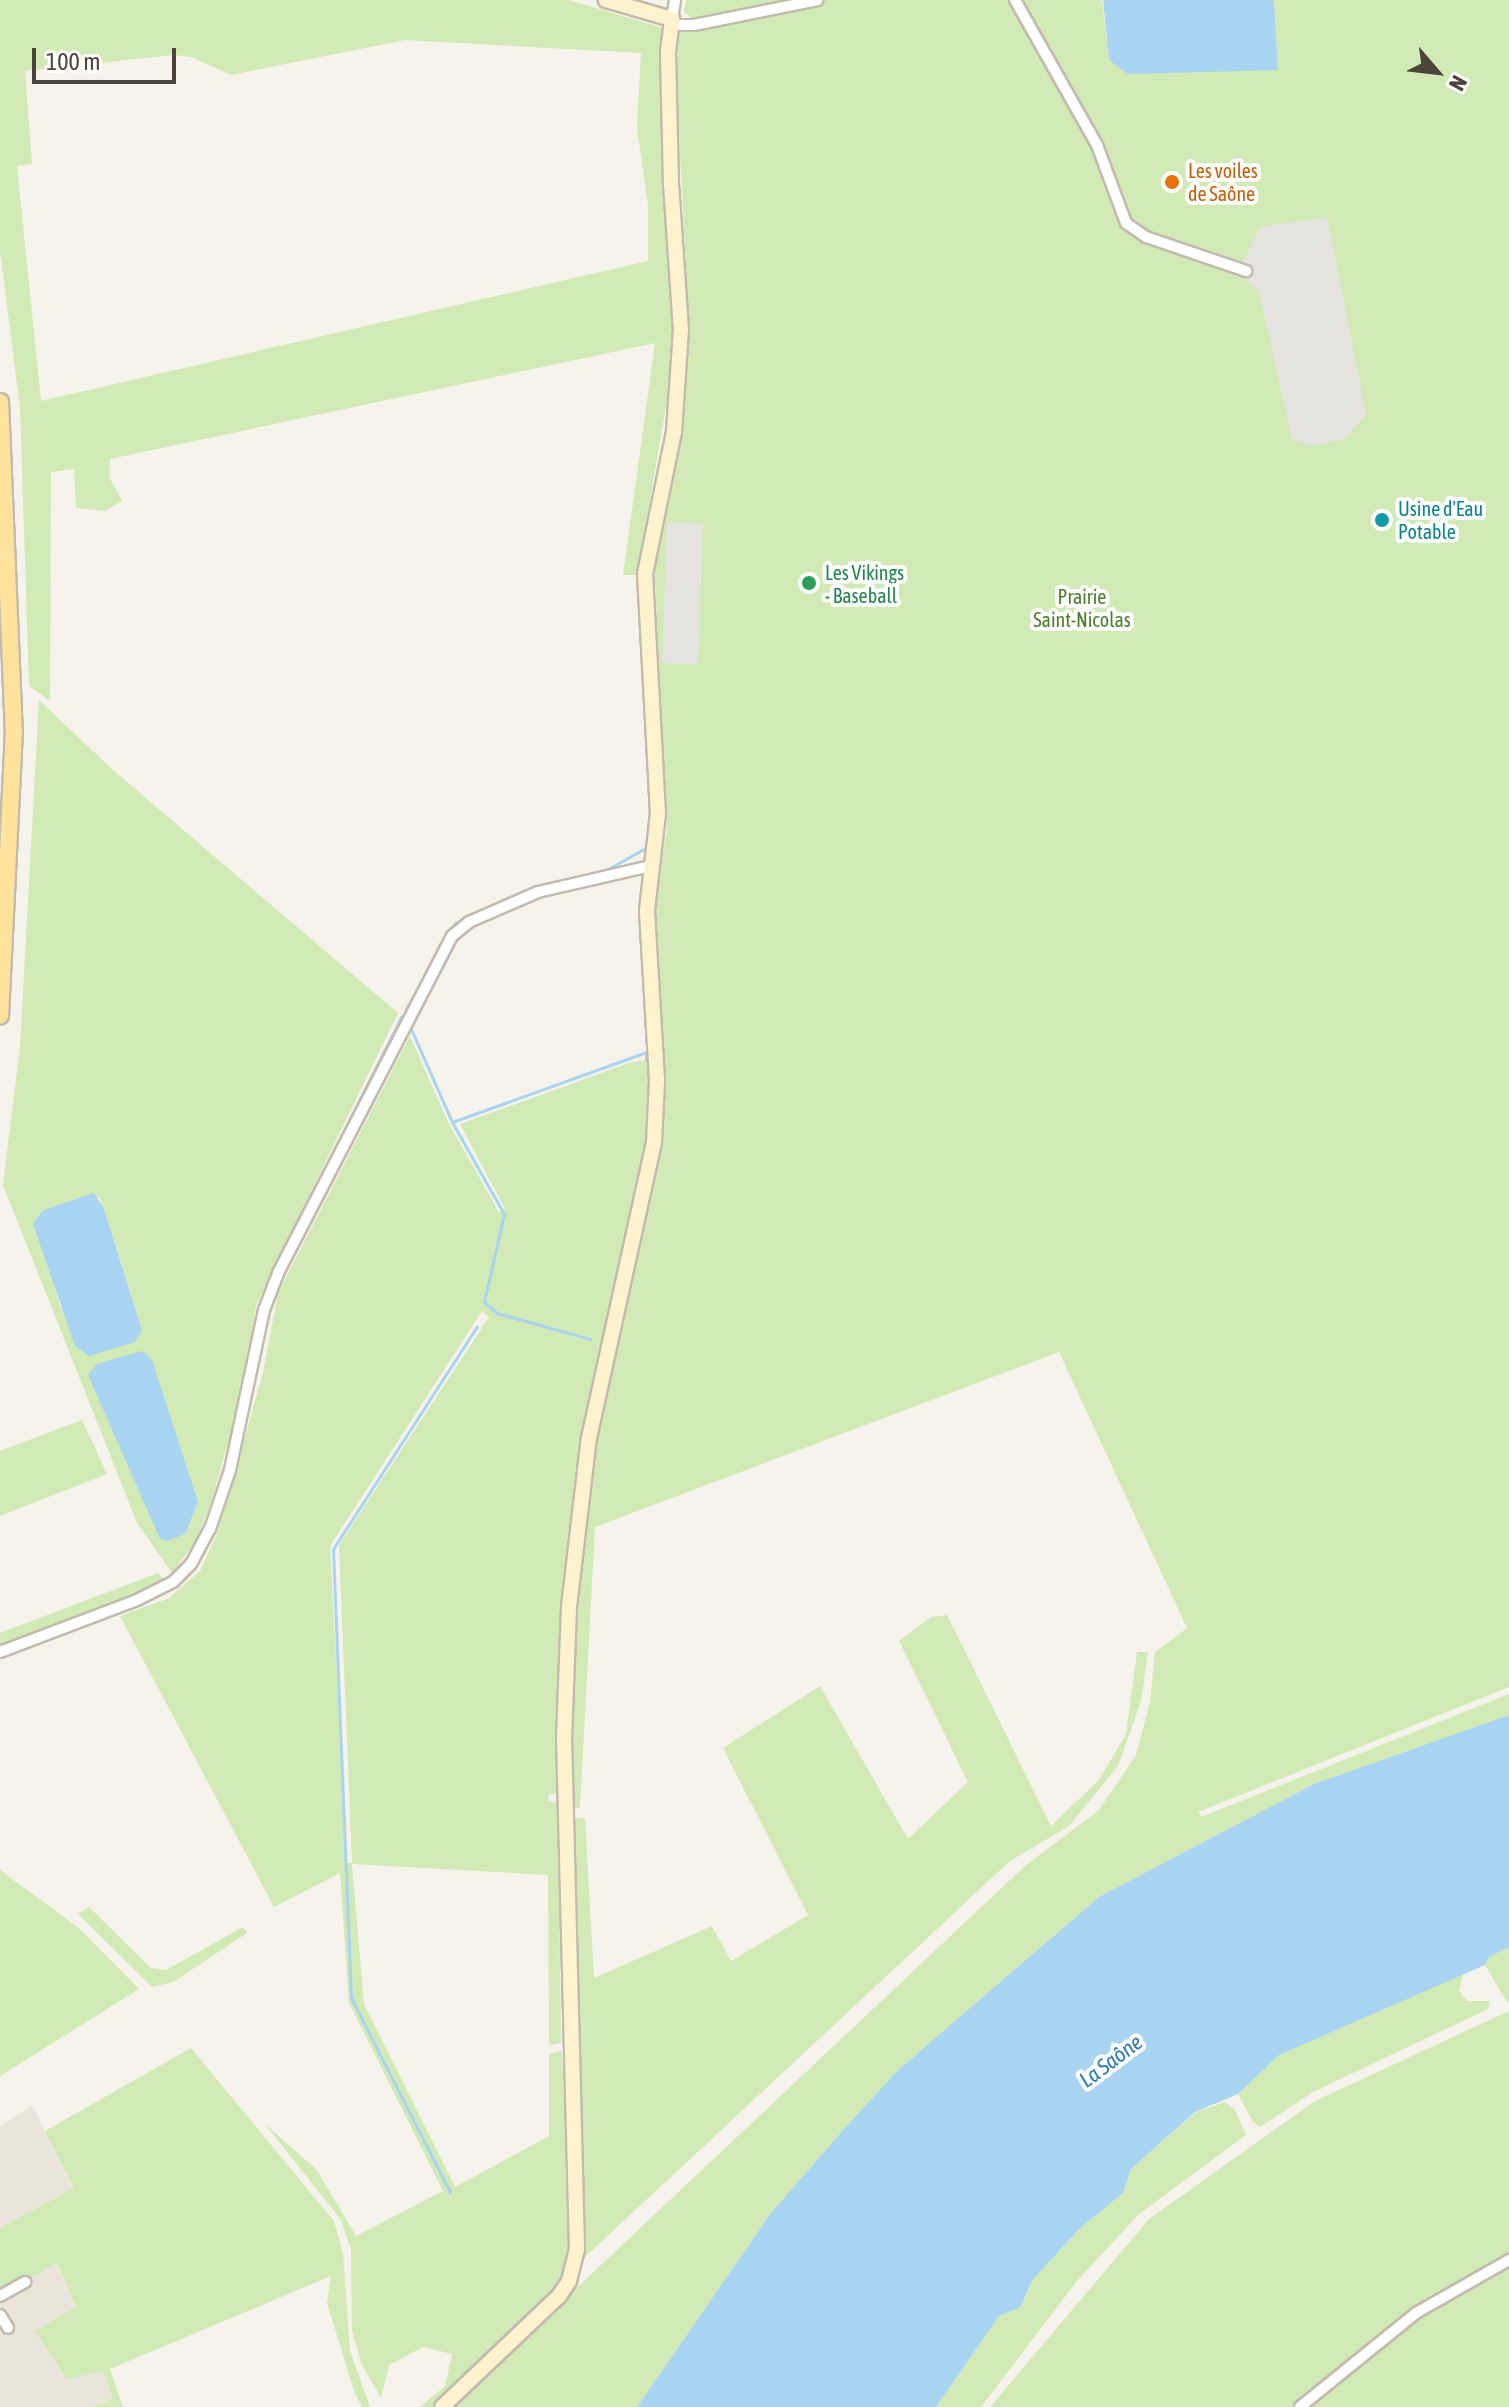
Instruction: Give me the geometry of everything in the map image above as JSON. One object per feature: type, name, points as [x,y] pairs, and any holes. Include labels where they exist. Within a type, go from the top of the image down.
[{"type":"main road","points":[[0,402],[14,730],[0,1016]]},
{"type":"street","points":[[606,0],[672,22],[694,25],[818,0]]},
{"type":"street","points":[[442,2407],[559,2296],[569,2281],[577,2250],[564,1738],[569,1607],[589,1438],[654,1142],[657,1080],[647,946],[651,866],[658,814],[645,574],[674,432],[681,330],[671,185],[672,22],[675,0]]},
{"type":"street","points":[[1015,0],[1097,145],[1126,223],[1146,237],[1246,271]]},
{"type":"street","points":[[0,1652],[137,1600],[173,1582],[191,1564],[210,1529],[230,1470],[264,1310],[278,1273],[452,936],[469,922],[538,892],[651,866]]},
{"type":"street","points":[[1300,2407],[1416,2313],[1509,2260]]},
{"type":"street","points":[[0,2296],[25,2282]]},
{"type":"street","points":[[0,2315],[8,2328]]},
{"type":"shaded area","points":[[1327,217],[1366,414],[1344,439],[1313,446],[1292,440],[1259,291],[1246,280],[1242,264],[1260,227]]},
{"type":"shaded area","points":[[667,522],[703,523],[698,664],[662,663]]},
{"type":"shaded area","points":[[32,2105],[74,2188],[0,2228],[0,2126]]},
{"type":"shaded area","points":[[56,2263],[76,2307],[36,2332],[87,2371],[103,2370],[114,2399],[92,2407],[0,2407],[0,2294]]},
{"type":"green space","points":[[0,0],[569,0],[663,28],[675,323],[672,372],[637,575],[623,575],[655,343],[110,459],[109,477],[122,501],[105,511],[76,508],[74,469],[51,472],[50,701],[29,686],[20,407],[0,251]],"holes":[[[405,40],[641,53],[637,128],[648,205],[648,261],[41,401],[17,166],[32,164],[25,71],[173,55],[191,57],[231,75]]]},
{"type":"green space","name":"Prairie Saint-Nicolas","points":[[686,0],[1102,0],[1109,60],[1278,70],[1274,0],[1509,0],[1509,1687],[1198,1812],[1201,1817],[1509,1694],[1509,1715],[1314,1784],[1099,1897],[897,2071],[843,2130],[771,2213],[637,2407],[450,2407],[1026,1865],[1099,1810],[1136,1755],[1150,1702],[1155,1652],[1187,1628],[1059,1352],[595,1527],[580,1808],[573,1809],[572,1709],[584,1498],[639,1251],[665,1103],[655,908],[667,827],[654,561],[685,353],[687,286],[676,80],[678,36],[690,16],[684,12]]},
{"type":"green space","points":[[39,700],[113,770],[398,1013],[256,1305],[246,1379],[210,1506],[194,1544],[172,1573],[137,1523],[3,1185],[20,1047]],"holes":[[[99,1197],[142,1330],[60,1307],[50,1266]]]},
{"type":"green space","points":[[410,1036],[448,1122],[499,1212],[505,1209],[460,1124],[632,1062],[646,1060],[651,1068],[649,1139],[575,1487],[563,1602],[558,1793],[548,1795],[549,1801],[558,1803],[561,2043],[549,2045],[548,1875],[352,1864],[364,2004],[455,2187],[549,2136],[549,2054],[562,2051],[570,2242],[565,2274],[551,2297],[434,2407],[420,2407],[445,2386],[452,2354],[423,2347],[389,2365],[381,2398],[361,2363],[352,2330],[351,2250],[341,2220],[264,2123],[317,2170],[356,2236],[443,2191],[349,2003],[340,1873],[274,1907],[120,1616],[169,1598],[200,1571],[217,1534],[263,1373],[278,1293]],"holes":[[[482,1311],[489,1317],[339,1545],[352,1863],[347,1863],[330,1546]]]},
{"type":"green space","points":[[82,1420],[107,1474],[0,1516],[0,1451]]},
{"type":"green space","points":[[158,1573],[164,1580],[135,1595],[0,1646],[0,1633]]},
{"type":"green space","points":[[947,1615],[1051,1826],[1099,1780],[1126,1734],[1137,1652],[1148,1652],[1141,1701],[1118,1766],[1069,1826],[1010,1861],[585,2257],[572,1818],[585,1818],[594,1978],[712,1926],[731,1961],[808,1915],[723,1748],[820,1686],[908,1839],[968,1782],[899,1641],[931,1617]]},
{"type":"green space","points":[[0,1870],[80,1929],[139,1989],[0,2076]]},
{"type":"green space","points":[[89,1907],[151,1968],[166,1970],[243,1927],[247,1933],[173,1982],[152,1987],[78,1914]]},
{"type":"green space","points":[[1509,1947],[1507,2002],[1485,1965],[1488,1957]]},
{"type":"green space","points":[[1463,1974],[1459,1991],[1467,2001],[1490,2001],[1488,2009],[1313,2092],[1260,2127],[1253,2122],[1238,2094],[1279,2055]]},
{"type":"green space","points":[[1509,2011],[1509,2255],[1412,2310],[1295,2407],[990,2407],[1149,2219],[1315,2101]]},
{"type":"green space","points":[[191,2048],[334,2221],[343,2254],[350,2351],[370,2407],[362,2407],[354,2391],[327,2303],[331,2276],[110,2369],[123,2407],[92,2407],[113,2399],[103,2371],[67,2379],[35,2331],[76,2307],[57,2263],[0,2294],[0,2228],[74,2188],[45,2131]]},
{"type":"green space","points":[[1225,2102],[1235,2110],[1246,2135],[1139,2214],[1077,2281],[981,2407],[936,2407],[999,2316],[1021,2307],[1031,2282],[1078,2230],[1123,2193],[1131,2169],[1196,2112]]},
{"type":"green space","points":[[1509,2266],[1509,2407],[1304,2407],[1395,2333]]},
{"type":"water","points":[[1103,0],[1274,0],[1278,70],[1128,74],[1109,60]]},
{"type":"water","points":[[93,1193],[103,1206],[142,1330],[135,1342],[89,1356],[75,1346],[33,1224],[42,1211]]},
{"type":"water","points":[[143,1351],[152,1360],[198,1502],[185,1534],[167,1541],[160,1539],[88,1375],[97,1364]]},
{"type":"water","name":"La Saône","points":[[1509,1715],[1509,1947],[1489,1957],[1485,1965],[1279,2055],[1238,2094],[1195,2112],[1131,2169],[1123,2193],[1078,2230],[1031,2282],[1021,2307],[999,2316],[936,2407],[637,2407],[771,2213],[843,2130],[897,2071],[1099,1897],[1314,1784]]},
{"type":"waterway","points":[[639,583],[651,818]]},
{"type":"waterway","points":[[406,1009],[455,923],[523,891],[608,869],[649,846]]},
{"type":"waterway","points":[[274,1270],[402,1016]]},
{"type":"waterway","points":[[411,1029],[452,1122],[504,1214],[484,1302],[497,1313],[590,1339]]},
{"type":"waterway","points":[[452,1122],[646,1052],[646,1060]]},
{"type":"waterway","points":[[264,1294],[271,1277]]},
{"type":"waterway","points":[[450,2192],[351,1998],[333,1549],[477,1326]]},
{"type":"place","name":"Les voiles de Saône","points":[[1172,182]]},
{"type":"place","name":"Usine d'Eau Potable","points":[[1382,520]]},
{"type":"place","name":"Les Vikings - Baseball","points":[[809,583]]}]
